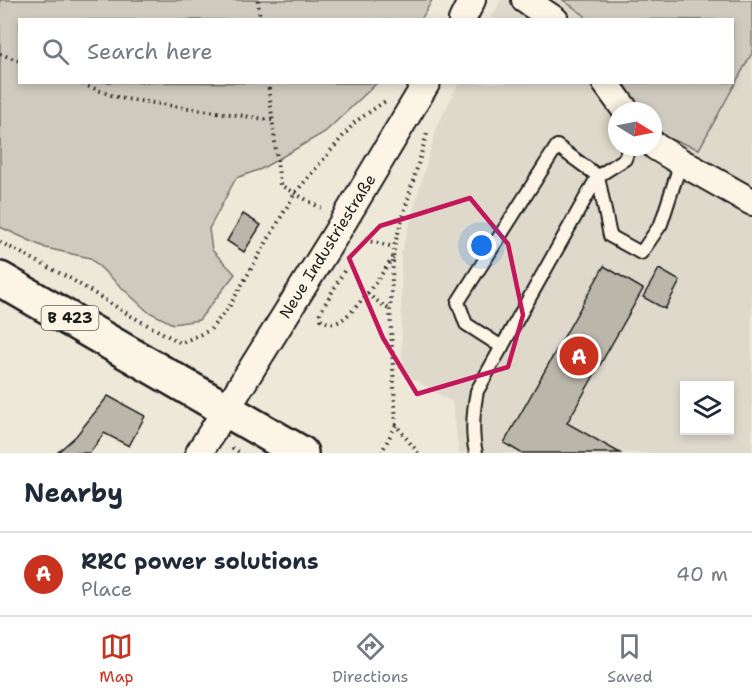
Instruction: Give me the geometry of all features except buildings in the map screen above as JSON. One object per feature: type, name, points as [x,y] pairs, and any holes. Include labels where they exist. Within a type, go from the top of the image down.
[{"type":"main road","name":"B 423","points":[[0,279],[301,453]]},
{"type":"street","points":[[463,18],[472,0]]},
{"type":"street","points":[[525,0],[552,18]]},
{"type":"street","name":"Neue Industriestraße","points":[[199,453],[427,84]]},
{"type":"street","points":[[606,84],[619,102]]},
{"type":"street","points":[[662,151],[752,202]]},
{"type":"lane","points":[[502,347],[466,324],[458,302],[557,146],[598,176],[610,236],[640,253],[661,224],[681,162]]},
{"type":"lane","points":[[476,453],[472,439],[477,391],[598,176],[626,156]]},
{"type":"path","points":[[258,0],[260,18]]},
{"type":"path","points":[[0,54],[18,60]]},
{"type":"path","points":[[82,84],[119,98],[272,120]]},
{"type":"path","points":[[268,84],[280,184],[321,208]]},
{"type":"path","points":[[0,242],[71,279],[181,343],[210,330],[229,307],[296,194],[355,122],[393,96]]},
{"type":"path","points":[[381,453],[396,425],[390,310],[394,247],[429,125]]},
{"type":"path","points":[[365,240],[394,247]]},
{"type":"path","points":[[344,271],[320,313],[321,319],[327,323],[344,319],[367,294],[393,258]]},
{"type":"path","points":[[367,294],[390,310]]},
{"type":"path","points":[[396,425],[418,453]]},
{"type":"highlighted area","points":[[470,198],[508,244],[523,315],[508,367],[417,394],[383,338],[349,258],[380,226]]},
{"type":"shaded area","points":[[0,0],[432,0],[422,18],[18,18],[18,84],[376,84],[325,132],[261,169],[236,178],[209,229],[212,250],[235,274],[199,320],[173,324],[147,311],[90,258],[46,248],[0,227]]},
{"type":"shaded area","points":[[501,0],[563,0],[586,18],[492,18]]},
{"type":"shaded area","points":[[563,0],[752,0],[752,53],[699,149],[662,136],[662,102],[636,102],[625,84],[734,84],[734,18],[586,18]]},
{"type":"shaded area","points":[[752,53],[752,453],[459,453],[452,402],[402,372],[401,254],[437,126],[458,84],[625,84],[636,102],[608,102],[608,156],[662,156],[662,135],[699,149]]},
{"type":"place","name":"RRC power solutions","points":[[579,356]]}]
